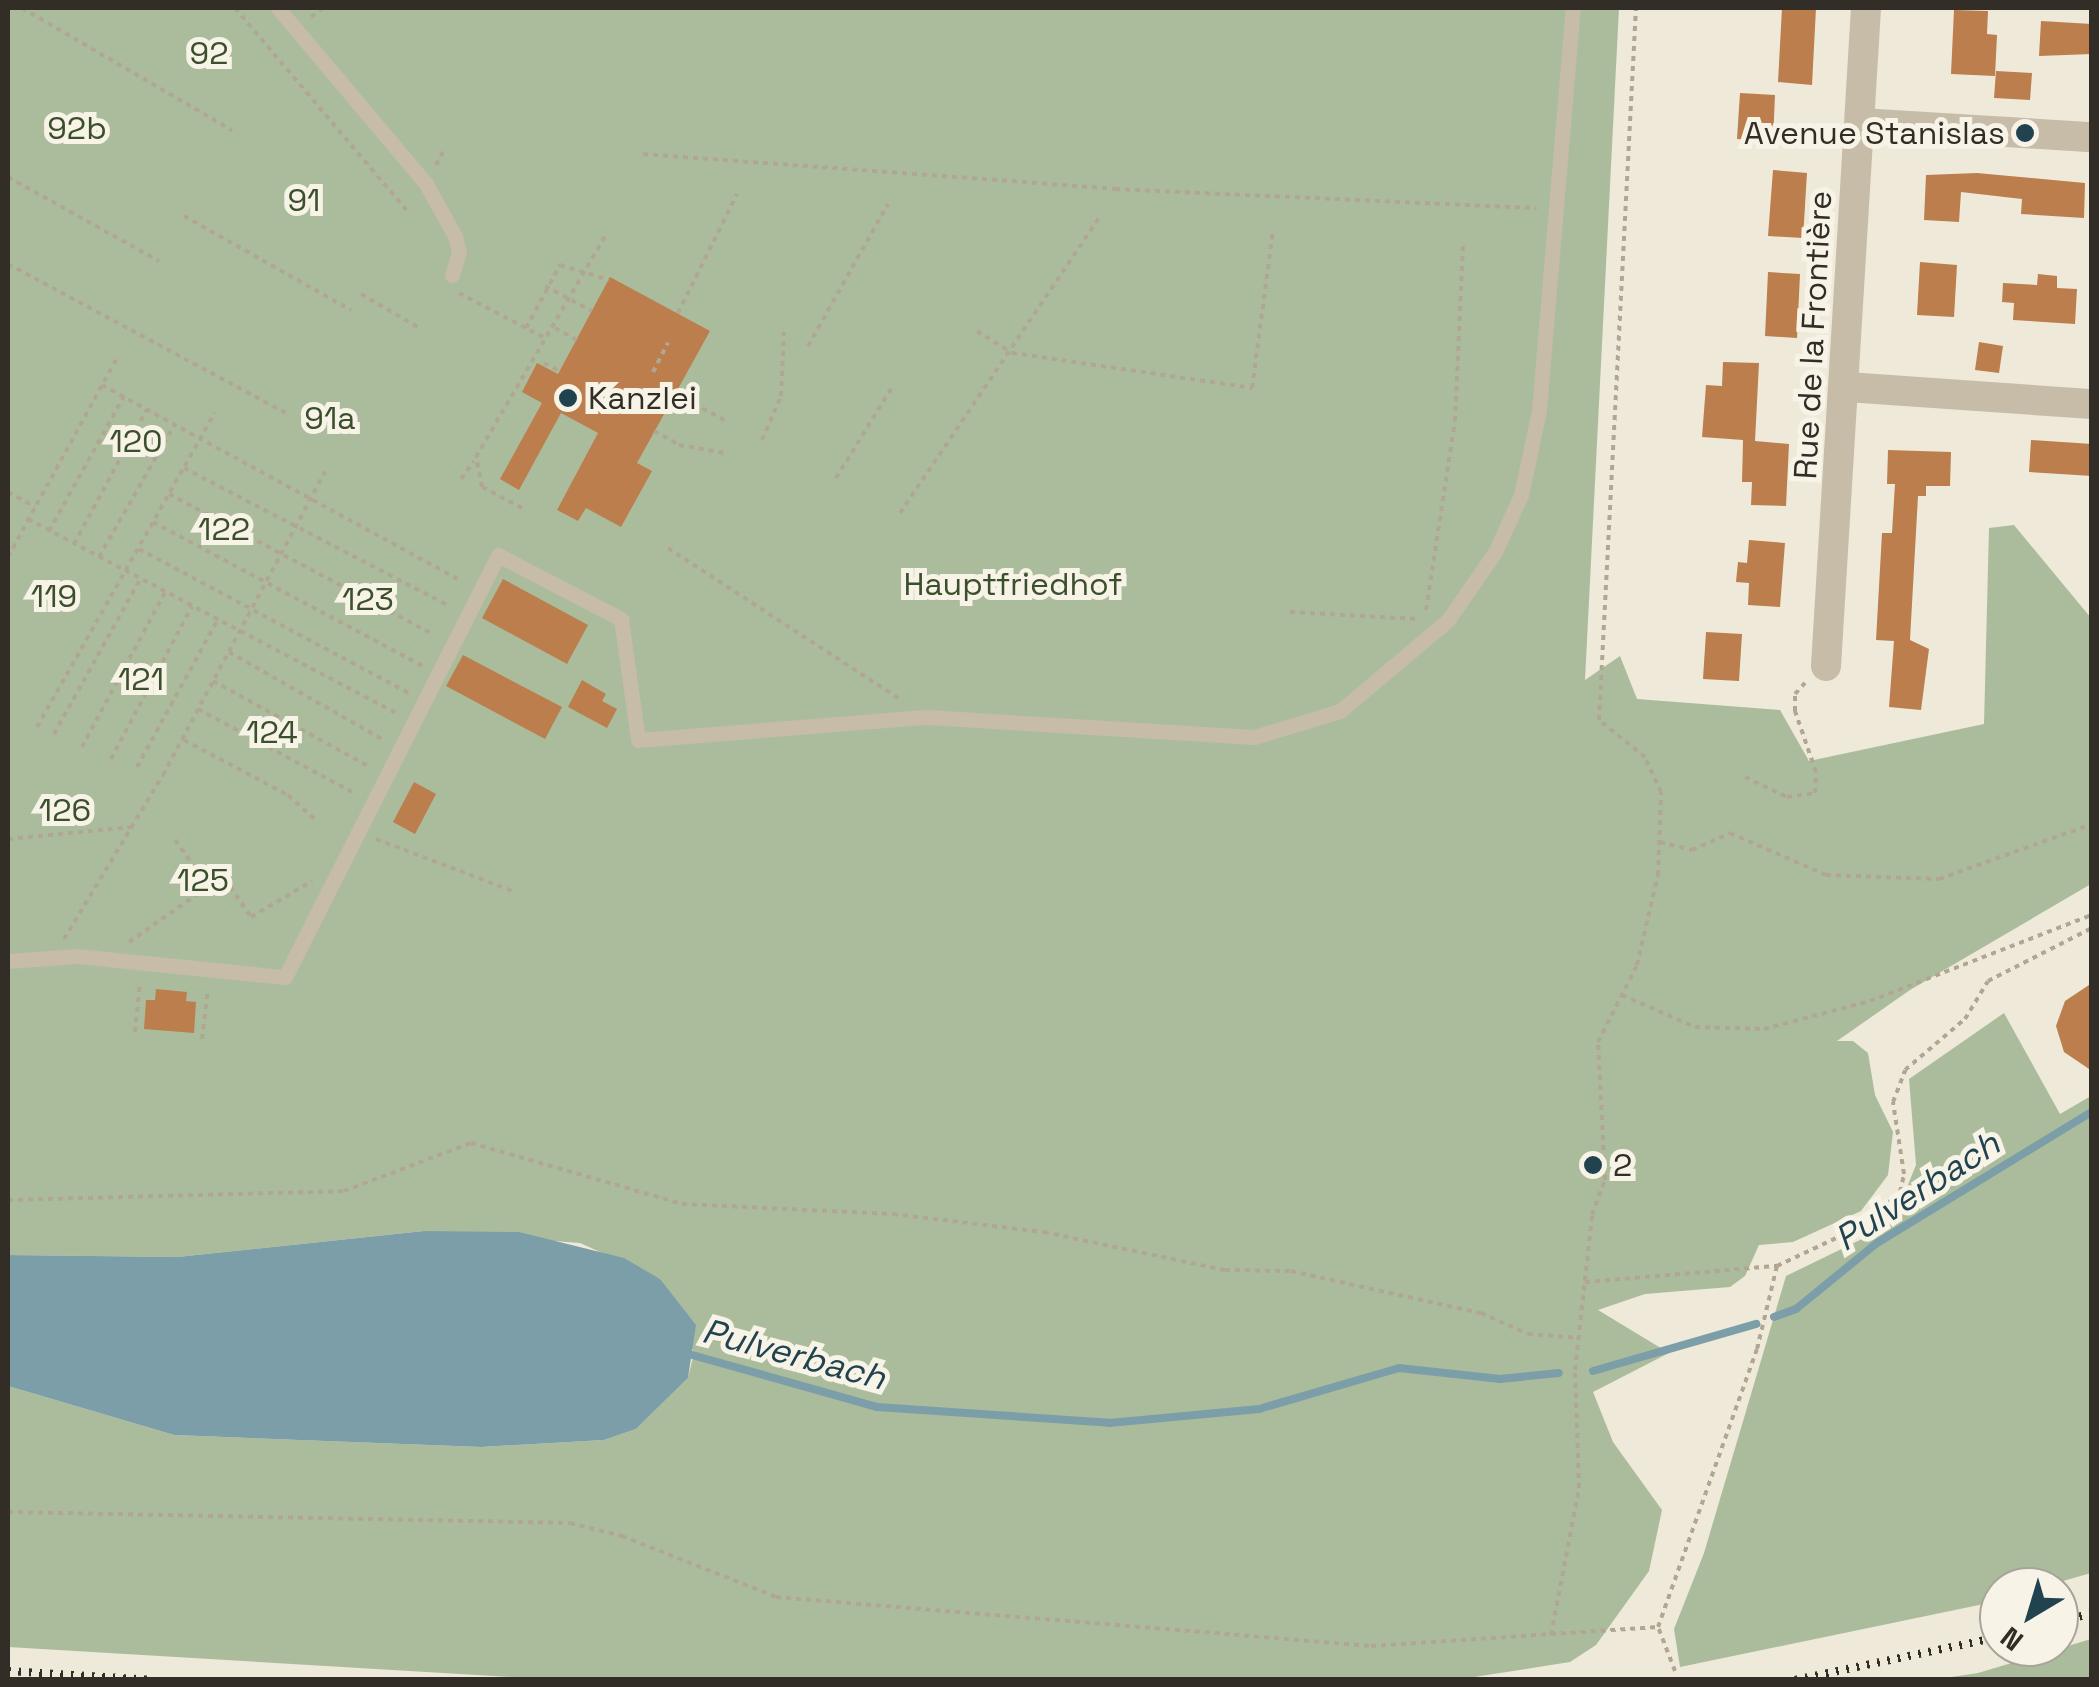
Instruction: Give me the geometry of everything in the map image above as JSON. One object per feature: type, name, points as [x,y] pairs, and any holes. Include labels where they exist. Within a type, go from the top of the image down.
[{"type":"street","name":"Rue de la Frontière","points":[[1826,666],[1847,387],[1866,8]]},
{"type":"street","points":[[1860,123],[2092,137]]},
{"type":"street","points":[[1847,387],[2092,404]]},
{"type":"lane","points":[[278,8],[426,184],[455,236],[459,252],[449,280]]},
{"type":"lane","points":[[8,961],[53,956],[105,959],[285,978],[368,801],[498,555],[622,619],[638,740],[708,730],[927,717],[1254,737],[1310,724],[1382,681],[1448,620],[1495,552],[1521,495],[1537,429],[1560,209],[1573,8]]},
{"type":"path","points":[[22,8],[232,130]]},
{"type":"path","points":[[236,8],[408,213]]},
{"type":"path","points":[[1552,1635],[1579,1488],[1579,1338],[1592,1215],[1605,1180],[1598,1042],[1637,964],[1659,842],[1662,792],[1646,757],[1599,720],[1636,8]]},
{"type":"path","points":[[643,154],[1115,189],[1560,209]]},
{"type":"path","points":[[8,177],[159,261]]},
{"type":"path","points":[[678,314],[737,194]]},
{"type":"path","points":[[808,346],[888,204]]},
{"type":"path","points":[[184,216],[352,310]]},
{"type":"path","points":[[900,513],[1012,352],[1098,218]]},
{"type":"path","points":[[977,331],[1012,352],[1252,388],[1273,231]]},
{"type":"path","points":[[462,480],[605,236]]},
{"type":"path","points":[[1290,612],[1425,619],[1456,421],[1464,242]]},
{"type":"path","points":[[8,264],[290,415]]},
{"type":"path","points":[[526,328],[560,266],[581,276],[609,280]]},
{"type":"path","points":[[449,280],[547,339]]},
{"type":"path","points":[[546,287],[592,311]]},
{"type":"path","points":[[361,294],[422,329]]},
{"type":"path","points":[[554,327],[577,340]]},
{"type":"path","points":[[762,440],[780,396],[784,332]]},
{"type":"path","points":[[653,372],[668,344]]},
{"type":"path","points":[[536,359],[560,371]]},
{"type":"path","points":[[8,557],[116,360]]},
{"type":"path","points":[[102,384],[480,590]]},
{"type":"path","points":[[836,478],[891,389]]},
{"type":"path","points":[[676,394],[728,422]]},
{"type":"path","points":[[49,531],[124,396]]},
{"type":"path","points":[[74,544],[147,409]]},
{"type":"path","points":[[37,727],[215,413]]},
{"type":"path","points":[[99,557],[175,424]]},
{"type":"path","points":[[654,432],[678,445],[724,453]]},
{"type":"path","points":[[476,458],[482,486],[522,508]]},
{"type":"path","points":[[184,468],[466,615]]},
{"type":"path","points":[[53,956],[182,739],[325,472]]},
{"type":"path","points":[[8,492],[35,507]]},
{"type":"path","points":[[169,494],[451,644]]},
{"type":"path","points":[[28,520],[410,721]]},
{"type":"path","points":[[153,522],[436,673]]},
{"type":"path","points":[[138,548],[422,700]]},
{"type":"path","points":[[668,548],[927,717]]},
{"type":"path","points":[[54,734],[140,579]]},
{"type":"path","points":[[82,747],[165,592]]},
{"type":"path","points":[[111,758],[192,606]]},
{"type":"path","points":[[137,767],[218,620]]},
{"type":"path","points":[[229,652],[397,747]]},
{"type":"path","points":[[1745,776],[1787,797],[1815,792],[1816,772],[1794,700],[1800,687],[1826,666]]},
{"type":"path","points":[[214,681],[383,774]]},
{"type":"path","points":[[198,710],[368,801]]},
{"type":"path","points":[[182,739],[288,794],[316,820]]},
{"type":"path","points":[[1659,842],[1692,850],[1730,833],[1826,875],[1939,879],[2092,824]]},
{"type":"path","points":[[8,839],[132,826]]},
{"type":"path","points":[[354,831],[512,891]]},
{"type":"path","points":[[175,840],[208,886]]},
{"type":"path","points":[[219,870],[251,917],[302,883],[332,878]]},
{"type":"path","points":[[105,959],[223,876]]},
{"type":"path","points":[[1622,995],[1695,1027],[1764,1029],[1870,1001],[2092,915]]},
{"type":"path","points":[[1585,1282],[1777,1266],[1844,1238],[1888,1206],[1904,1174],[1896,1082],[1965,1018],[1988,981],[2092,928]]},
{"type":"path","points":[[202,1040],[210,970]]},
{"type":"path","points":[[136,1032],[141,974]]},
{"type":"path","points":[[8,1200],[344,1191],[471,1143],[682,1204],[893,1214],[1044,1232],[1225,1270],[1291,1271],[1481,1313],[1528,1334],[1579,1338]]},
{"type":"path","points":[[1675,1672],[1658,1627],[1758,1349],[1777,1266]]},
{"type":"path","points":[[8,1512],[570,1523],[622,1536],[776,1597],[1371,1646],[1658,1627]]},
{"type":"green space","name":"Hauptfriedhof","points":[[8,8],[1619,8],[1585,680],[1620,656],[1637,699],[1780,710],[1809,761],[1984,724],[1989,528],[2014,525],[2091,618],[2091,884],[1910,990],[1837,1041],[1853,1041],[1868,1053],[1875,1095],[1893,1132],[1888,1175],[1861,1211],[1793,1242],[1759,1245],[1745,1276],[1730,1287],[1645,1294],[1598,1310],[1669,1353],[1593,1392],[1613,1442],[1662,1510],[1649,1571],[1596,1645],[1570,1662],[1455,1680],[562,1680],[8,1647],[8,1386],[174,1435],[481,1447],[604,1440],[636,1429],[688,1378],[694,1353],[660,1279],[580,1243],[424,1231],[177,1257],[8,1255]]},
{"type":"green space","points":[[2004,1013],[2060,1114],[2091,1096],[2091,1573],[2079,1576],[2079,1567],[1979,1567],[1979,1605],[1680,1667],[1674,1629],[1704,1553],[1786,1276],[1860,1240],[1899,1207],[1916,1165],[1909,1079]]},
{"type":"green space","points":[[2091,1639],[2091,1679],[1938,1679],[1998,1667],[2079,1667],[2079,1643]]},
{"type":"water","points":[[424,1231],[519,1232],[624,1258],[660,1279],[696,1325],[688,1378],[636,1429],[604,1440],[481,1447],[174,1435],[8,1386],[8,1255],[177,1257]]},
{"type":"building","points":[[1782,8],[1816,8],[1812,85],[1778,82]]},
{"type":"building","points":[[1954,10],[1988,11],[1987,34],[1997,35],[1995,76],[1951,74]]},
{"type":"building","points":[[2041,21],[2092,24],[2092,54],[2039,56]]},
{"type":"building","points":[[1996,71],[2032,73],[2030,100],[1994,98]]},
{"type":"building","points":[[1740,93],[1775,95],[1773,141],[1737,139]]},
{"type":"building","points":[[1773,170],[1807,173],[1803,238],[1768,236]]},
{"type":"building","points":[[1977,173],[2085,183],[2084,218],[2021,214],[2022,199],[1961,192],[1959,222],[1924,220],[1926,175]]},
{"type":"building","points":[[1920,262],[1957,265],[1954,317],[1917,315]]},
{"type":"building","points":[[1768,272],[1800,274],[1797,338],[1765,336]]},
{"type":"building","points":[[2038,274],[2057,276],[2057,288],[2077,289],[2075,324],[2013,320],[2014,303],[2002,302],[2003,283],[2037,285]]},
{"type":"building","name":"Kanzlei","points":[[610,277],[710,331],[637,463],[652,471],[621,527],[586,508],[578,521],[557,510],[598,433],[561,413],[519,490],[500,479],[542,403],[522,392],[537,363],[558,374]]},
{"type":"building","points":[[1979,342],[2003,346],[1999,373],[1975,370]]},
{"type":"building","points":[[1723,362],[1759,363],[1755,441],[1789,444],[1786,506],[1751,505],[1752,482],[1742,482],[1743,440],[1702,437],[1706,385],[1722,386]]},
{"type":"building","points":[[2031,440],[2092,444],[2092,476],[2029,472]]},
{"type":"building","points":[[1888,450],[1951,452],[1950,486],[1926,486],[1926,496],[1918,496],[1910,640],[1929,649],[1921,710],[1889,707],[1894,641],[1876,640],[1882,533],[1892,533],[1895,484],[1887,484]]},
{"type":"building","points":[[1749,540],[1785,543],[1780,607],[1748,605],[1749,583],[1736,582],[1738,562],[1747,563]]},
{"type":"building","points":[[503,579],[588,625],[567,664],[482,618]]},
{"type":"building","points":[[1706,632],[1742,634],[1739,681],[1703,679]]},
{"type":"building","points":[[463,655],[562,707],[545,739],[446,686]]},
{"type":"building","points":[[582,680],[606,694],[602,701],[617,709],[607,728],[568,707]]},
{"type":"building","points":[[414,782],[436,794],[415,834],[393,822]]},
{"type":"building","points":[[2092,983],[2092,1071],[2064,1052],[2056,1026],[2065,1001]]},
{"type":"building","points":[[156,989],[187,992],[186,1001],[196,1002],[194,1033],[144,1029],[146,1000],[155,1000]]},
{"type":"waterway","name":"Pulverbach","points":[[1774,1317],[1796,1309],[1877,1243],[2092,1112]]},
{"type":"waterway","name":"Pulverbach","points":[[1593,1371],[1756,1324]]},
{"type":"waterway","name":"Pulverbach","points":[[685,1353],[877,1407],[1109,1423],[1259,1409],[1399,1368],[1500,1379],[1559,1373]]},
{"type":"railway","points":[[2079,1617],[2092,1613]]},
{"type":"railway","points":[[1795,1680],[1979,1641]]},
{"type":"railway","points":[[8,1671],[154,1680]]},
{"type":"place","name":"Avenue Stanislas","points":[[2025,133]]},
{"type":"place","name":"Kanzlei","points":[[568,398]]},
{"type":"place","name":"2","points":[[1593,1165]]},
{"type":"park label","name":"92","points":[[209,53]]},
{"type":"park label","name":"92b","points":[[77,128]]},
{"type":"park label","name":"91","points":[[304,200]]},
{"type":"park label","name":"91a","points":[[330,418]]},
{"type":"park label","name":"120","points":[[136,441]]},
{"type":"park label","name":"122","points":[[224,529]]},
{"type":"park label","name":"119","points":[[54,596]]},
{"type":"park label","name":"123","points":[[368,599]]},
{"type":"park label","name":"121","points":[[141,679]]},
{"type":"park label","name":"124","points":[[272,732]]},
{"type":"park label","name":"126","points":[[65,810]]},
{"type":"park label","name":"125","points":[[203,880]]}]
